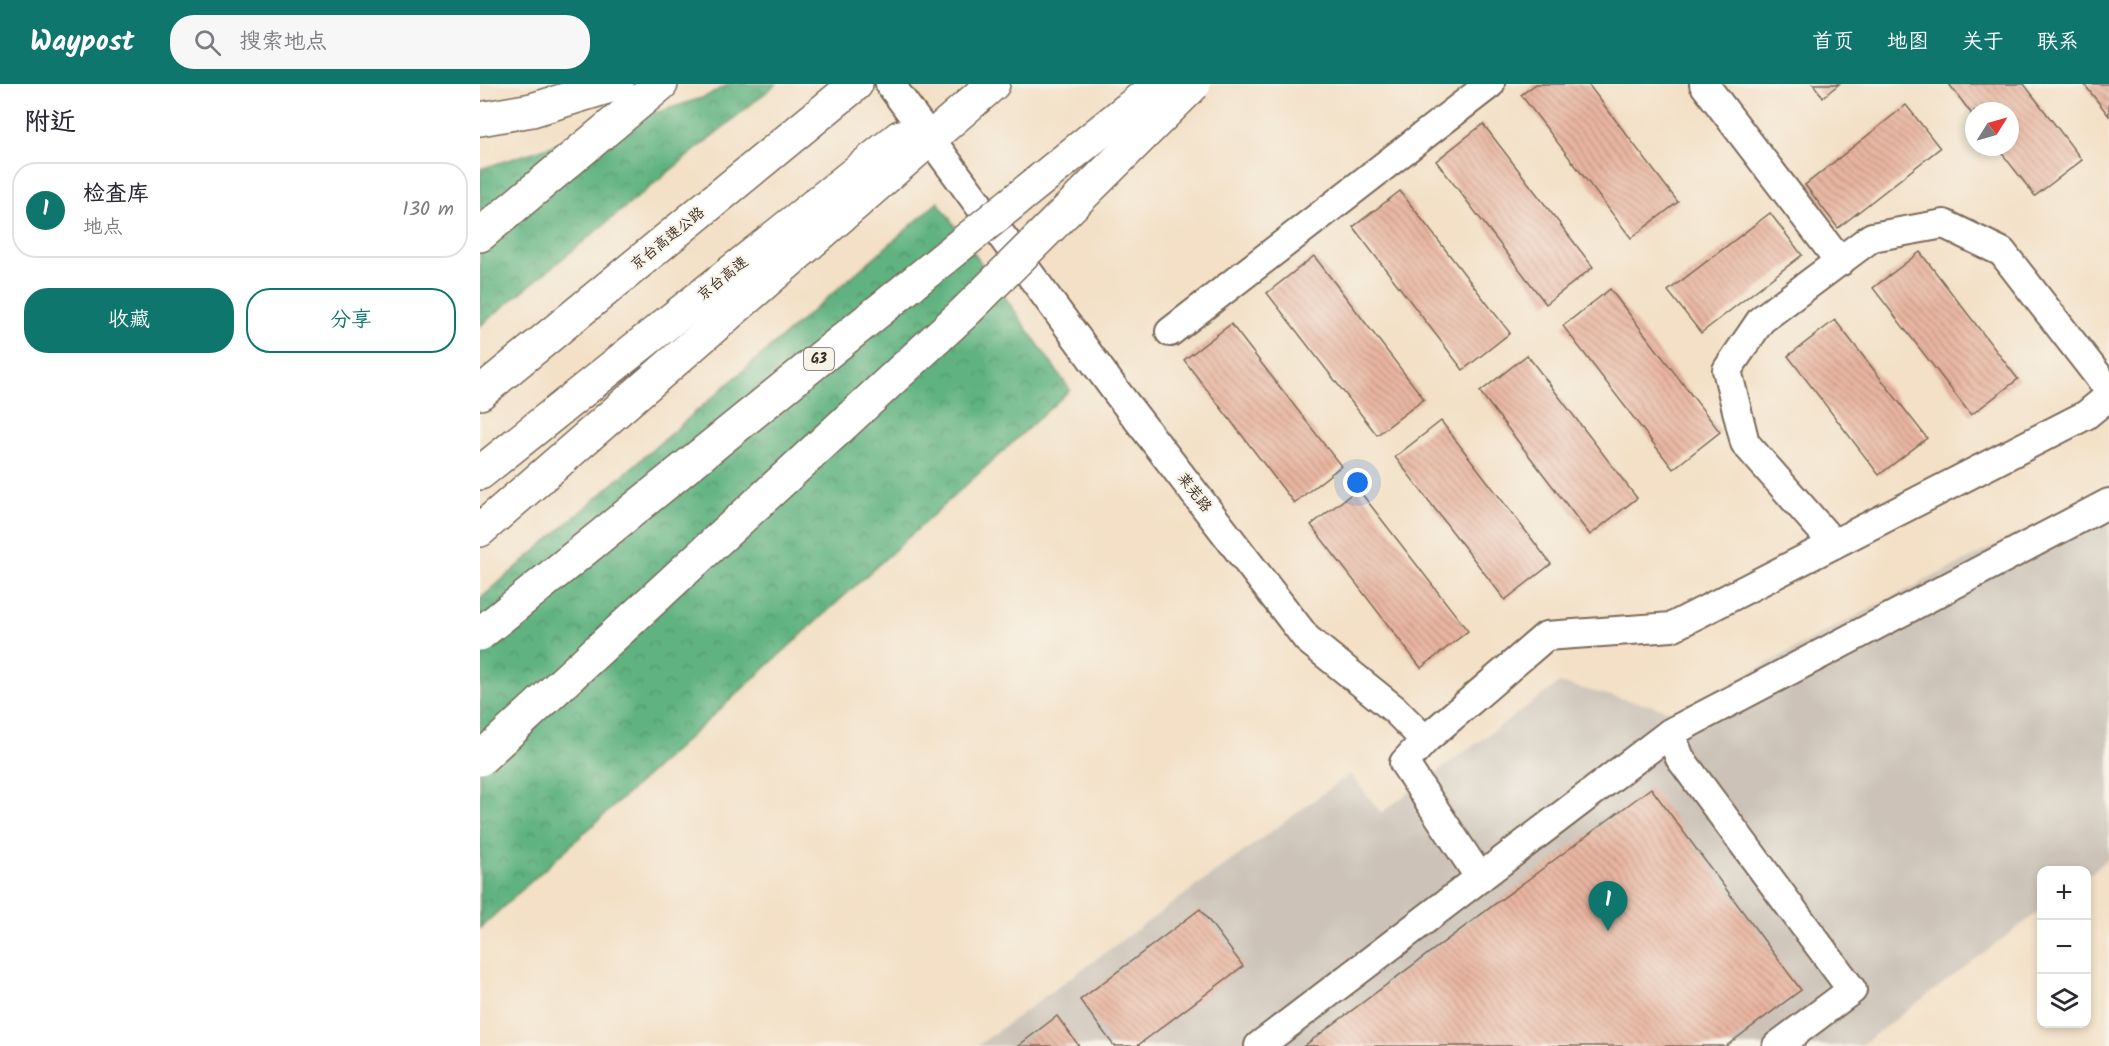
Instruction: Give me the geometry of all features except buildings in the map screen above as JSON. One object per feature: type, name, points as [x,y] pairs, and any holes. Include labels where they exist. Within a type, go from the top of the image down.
[{"type":"highway","points":[[480,119],[532,110],[617,84]]},
{"type":"highway","points":[[480,235],[661,84]]},
{"type":"highway","name":"京台高速公路","points":[[480,393],[856,84]]},
{"type":"highway","name":"京台高速","points":[[480,473],[966,84]]},
{"type":"highway","points":[[480,530],[993,84]]},
{"type":"highway","name":"G3","points":[[480,634],[1159,84]]},
{"type":"highway","points":[[480,759],[964,314],[1194,84]]},
{"type":"lane","name":"莱芜路","points":[[890,84],[1115,390],[1307,639],[1394,709],[1425,740]]},
{"type":"lane","points":[[1170,332],[1490,84]]},
{"type":"lane","points":[[1704,84],[1839,262]]},
{"type":"lane","points":[[1834,544],[1745,443],[1727,370],[1761,320],[1872,237],[1944,224],[2002,252],[2109,390]]},
{"type":"lane","points":[[1480,878],[1404,763],[1425,740],[1546,636],[1672,627],[2086,415],[2109,396]]},
{"type":"lane","points":[[1259,1046],[1670,733],[2109,503]]},
{"type":"lane","points":[[1670,733],[1680,758],[1852,990],[1777,1046]]},
{"type":"shaded area","points":[[2109,488],[2109,858],[2091,874],[2091,866],[2037,866],[2037,913],[1860,1046],[977,1046],[1350,774],[1381,813],[1559,683],[1677,712],[1850,619]]},
{"type":"green space","points":[[729,84],[776,84],[480,326],[480,169],[705,97]]},
{"type":"green space","points":[[938,202],[1070,390],[480,928],[480,599]]},
{"type":"place","name":"检查库","points":[[1608,931]]}]
